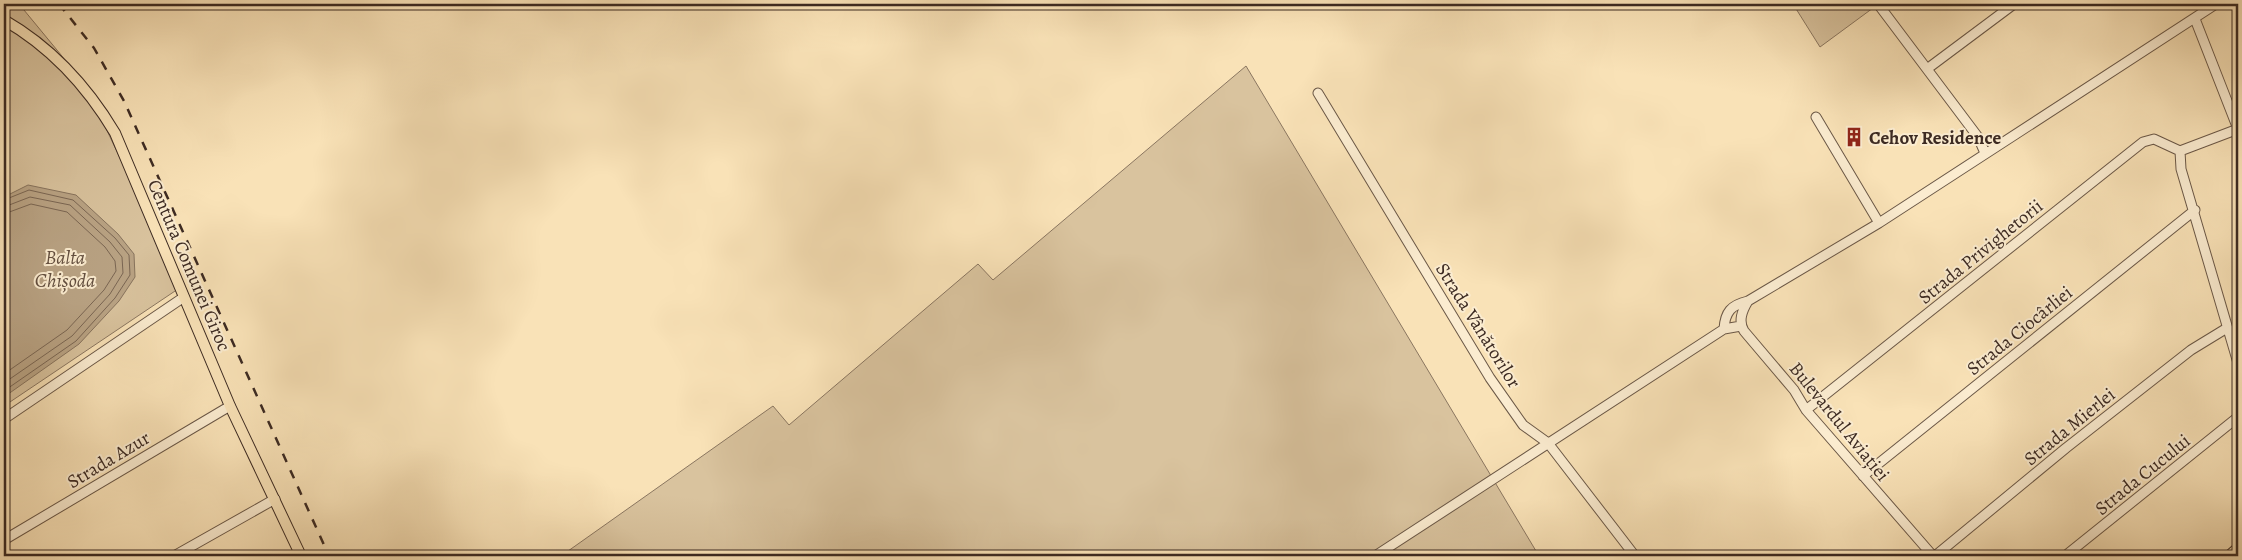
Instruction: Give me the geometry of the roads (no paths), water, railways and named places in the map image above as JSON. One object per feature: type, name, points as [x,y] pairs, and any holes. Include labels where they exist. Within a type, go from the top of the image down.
[{"type":"main road","name":"Centura Comunei Giroc","points":[[4,20],[17,27],[58,60],[80,82],[104,114],[128,161],[230,406],[301,556]]},
{"type":"main road","points":[[2229,556],[2238,548]]},
{"type":"street","points":[[1878,4],[1978,136],[1985,153]]},
{"type":"street","points":[[1927,69],[2014,4]]},
{"type":"street","points":[[1724,329],[1726,313],[1736,304],[1748,302],[1879,223],[2216,4]]},
{"type":"street","points":[[2195,19],[2238,129],[2180,151],[2181,169],[2195,210],[2238,363]]},
{"type":"street","name":"Strada Vânătorilor","points":[[1318,93],[1490,378],[1523,425],[1548,443],[1636,556]]},
{"type":"street","points":[[1816,117],[1879,223]]},
{"type":"street","name":"Strada Privighetorii","points":[[1806,410],[2143,142],[2154,139],[2180,151]]},
{"type":"street","name":"Strada Ciocârliei","points":[[1863,476],[2195,210]]},
{"type":"street","points":[[4,419],[184,297]]},
{"type":"street","points":[[1375,556],[1724,329],[1741,326],[1741,315],[1748,302]]},
{"type":"street","name":"Bulevardul Aviației","points":[[1741,326],[1794,390],[1806,410],[1934,556]]},
{"type":"street","name":"Strada Mierlei","points":[[1934,556],[2066,448],[2191,350],[2227,328]]},
{"type":"street","name":"Strada Azur","points":[[4,540],[230,406]]},
{"type":"street","name":"Strada Cucului","points":[[2066,556],[2238,417]]},
{"type":"street","points":[[174,556],[275,499]]},
{"type":"water","name":"Balta Chișoda","points":[[28,185],[76,195],[118,234],[134,254],[135,277],[119,301],[79,344],[4,397],[4,197]]},
{"type":"railway","points":[[59,4],[94,48],[124,101],[329,556]]},
{"type":"place","name":"Cehov Residence","points":[[1854,137]]}]
